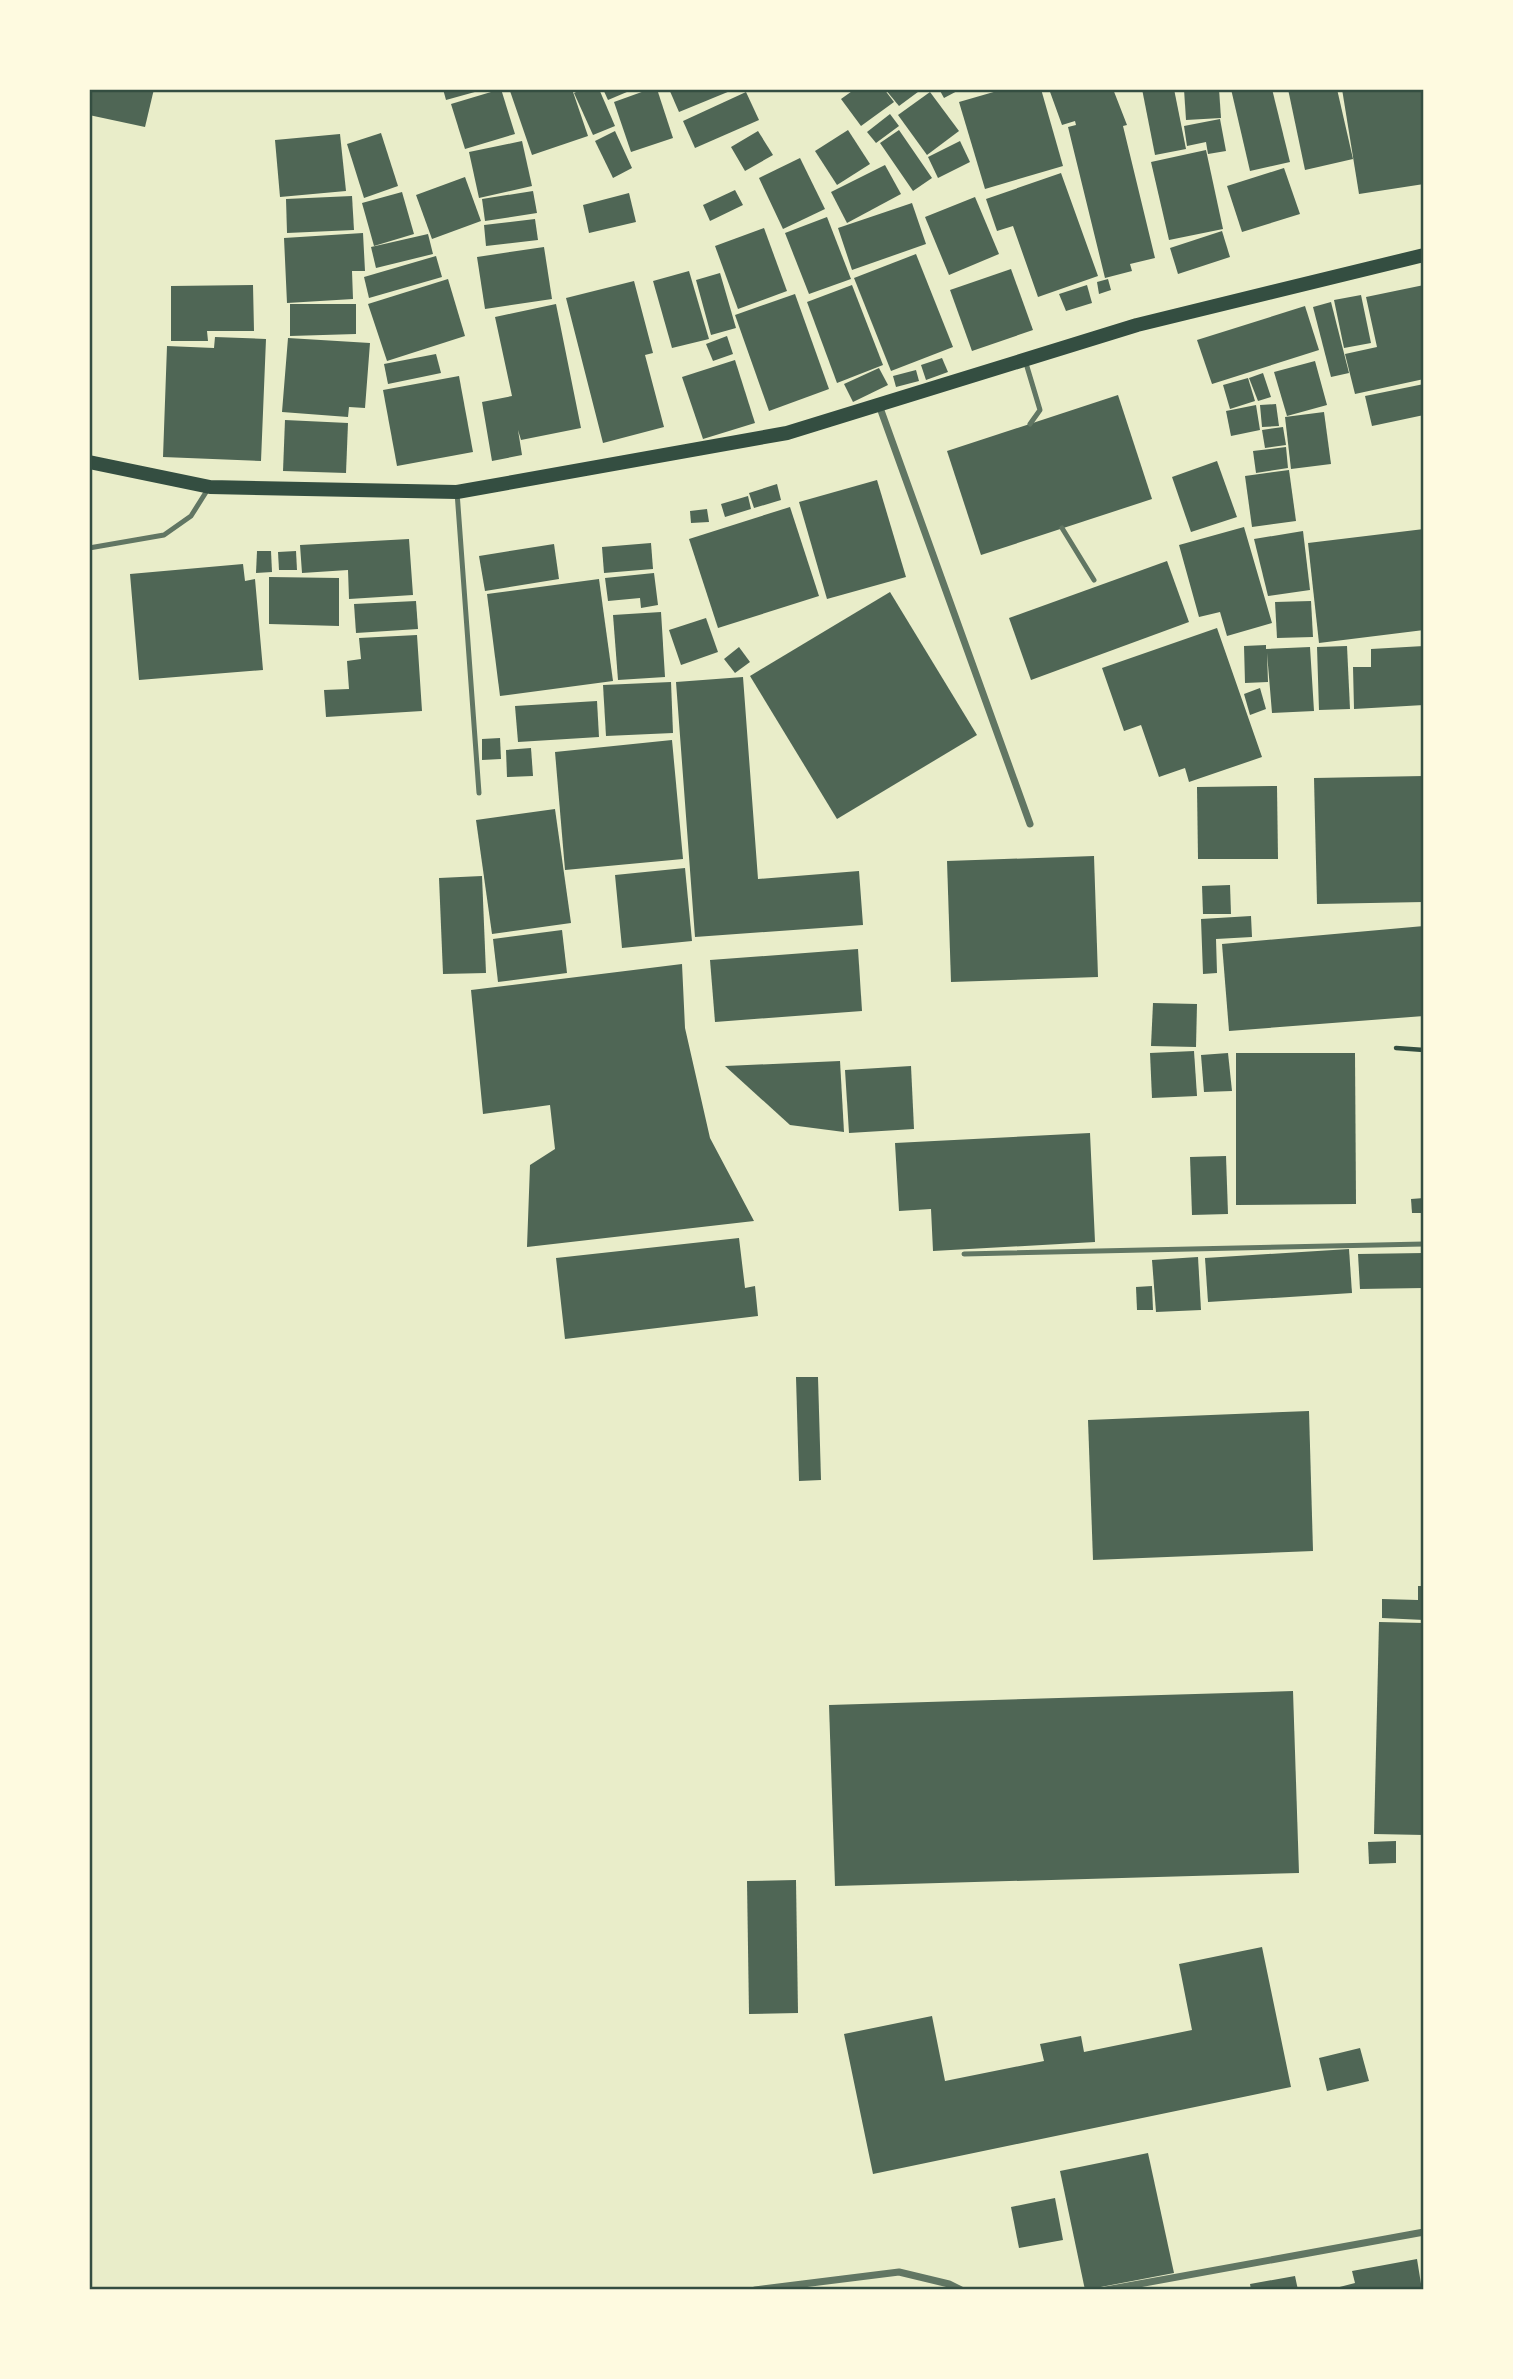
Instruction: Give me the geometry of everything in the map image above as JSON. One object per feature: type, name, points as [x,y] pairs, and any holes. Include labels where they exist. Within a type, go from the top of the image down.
[{"type":"main road","points":[[89,462],[210,487],[457,492],[787,433],[1137,325],[1424,255]]},
{"type":"street","points":[[878,404],[1030,824]]},
{"type":"street","points":[[1106,2290],[1424,2232]]},
{"type":"street","points":[[755,2290],[899,2272],[949,2284],[961,2290]]},
{"type":"lane","points":[[1025,359],[1040,410],[1030,424]]},
{"type":"lane","points":[[89,548],[164,535],[191,516],[210,487]]},
{"type":"lane","points":[[457,492],[479,793]]},
{"type":"lane","points":[[1062,528],[1094,580]]},
{"type":"lane","points":[[964,1254],[1424,1244]]},
{"type":"path","points":[[1396,1048],[1424,1050]]},
{"type":"building","points":[[89,89],[154,89],[145,127],[89,115]]},
{"type":"building","points":[[443,89],[482,89],[482,90],[446,100]]},
{"type":"building","points":[[501,89],[515,134],[465,149],[451,104]]},
{"type":"building","points":[[572,89],[588,136],[532,155],[510,91]]},
{"type":"building","points":[[582,89],[599,89],[615,126],[593,135],[574,93]]},
{"type":"building","points":[[603,89],[634,89],[608,100]]},
{"type":"building","points":[[657,89],[673,138],[631,152],[614,102]]},
{"type":"building","points":[[669,89],[735,89],[679,112]]},
{"type":"building","points":[[855,89],[884,89],[894,102],[861,126],[841,99]]},
{"type":"building","points":[[885,89],[922,89],[899,106]]},
{"type":"building","points":[[939,89],[961,89],[944,98]]},
{"type":"building","points":[[1004,89],[1041,89],[1063,166],[985,189],[959,102]]},
{"type":"building","points":[[1049,89],[1113,89],[1127,125],[1123,126],[1155,258],[1130,264],[1132,271],[1105,278],[1068,127],[1076,125],[1075,121],[1062,125]]},
{"type":"building","points":[[1142,89],[1174,89],[1186,149],[1155,155]]},
{"type":"building","points":[[1184,89],[1219,89],[1221,118],[1186,120]]},
{"type":"building","points":[[1231,89],[1272,89],[1290,162],[1250,171]]},
{"type":"building","points":[[1288,89],[1337,89],[1353,159],[1305,170]]},
{"type":"building","points":[[1342,89],[1424,89],[1424,184],[1359,194]]},
{"type":"building","points":[[746,92],[759,120],[695,148],[683,121]]},
{"type":"building","points":[[930,92],[959,131],[927,155],[898,115]]},
{"type":"building","points":[[890,114],[899,126],[876,143],[867,132]]},
{"type":"building","points":[[1220,119],[1226,151],[1208,154],[1206,142],[1187,146],[1184,126]]},
{"type":"building","points":[[848,130],[870,164],[837,185],[815,151]]},
{"type":"building","points":[[899,130],[932,178],[913,191],[880,143]]},
{"type":"building","points":[[615,131],[632,168],[613,178],[595,141]]},
{"type":"building","points":[[758,131],[773,155],[745,171],[731,147]]},
{"type":"building","points":[[381,133],[398,186],[364,198],[347,144]]},
{"type":"building","points":[[340,134],[346,191],[280,197],[275,140]]},
{"type":"building","points":[[522,141],[532,186],[479,198],[469,152]]},
{"type":"building","points":[[960,141],[970,162],[938,178],[928,157]]},
{"type":"building","points":[[1206,150],[1223,229],[1169,240],[1151,162]]},
{"type":"building","points":[[800,158],[825,209],[783,229],[759,178]]},
{"type":"building","points":[[885,165],[901,194],[847,223],[831,192]]},
{"type":"building","points":[[1284,168],[1300,214],[1242,232],[1227,186]]},
{"type":"building","points":[[1061,173],[1098,276],[1038,297],[1013,226],[997,231],[986,199]]},
{"type":"building","points":[[465,177],[481,221],[432,239],[416,195]]},
{"type":"building","points":[[735,190],[743,205],[710,221],[703,205]]},
{"type":"building","points":[[533,191],[537,213],[485,221],[482,199]]},
{"type":"building","points":[[402,192],[414,234],[374,246],[362,203]]},
{"type":"building","points":[[629,193],[636,222],[589,233],[583,205]]},
{"type":"building","points":[[352,196],[354,230],[287,233],[286,199]]},
{"type":"building","points":[[975,197],[999,254],[949,275],[925,217]]},
{"type":"building","points":[[912,203],[926,244],[852,270],[838,228]]},
{"type":"building","points":[[827,217],[851,279],[809,294],[785,233]]},
{"type":"building","points":[[535,219],[538,240],[486,246],[484,225]]},
{"type":"building","points":[[764,228],[787,291],[738,309],[715,246]]},
{"type":"building","points":[[1222,231],[1230,257],[1178,274],[1170,248]]},
{"type":"building","points":[[363,233],[365,271],[352,271],[353,299],[287,303],[284,238]]},
{"type":"building","points":[[428,234],[433,254],[376,268],[371,247]]},
{"type":"building","points":[[544,247],[552,299],[485,309],[477,257]]},
{"type":"building","points":[[916,254],[953,347],[891,371],[854,278]]},
{"type":"building","points":[[436,256],[442,277],[369,298],[364,277]]},
{"type":"building","points":[[1011,269],[1033,330],[972,351],[950,290]]},
{"type":"building","points":[[689,271],[709,339],[672,348],[653,281]]},
{"type":"building","points":[[720,273],[736,328],[711,335],[696,280]]},
{"type":"building","points":[[448,279],[465,336],[387,361],[368,304]]},
{"type":"building","points":[[1108,279],[1111,290],[1099,294],[1097,282]]},
{"type":"building","points":[[634,281],[653,353],[645,355],[664,427],[603,443],[566,298]]},
{"type":"building","points":[[253,285],[254,331],[207,331],[208,341],[171,341],[171,286]]},
{"type":"building","points":[[852,285],[883,365],[837,383],[807,302]]},
{"type":"building","points":[[1087,285],[1092,303],[1066,311],[1059,294]]},
{"type":"building","points":[[1424,285],[1424,379],[1355,394],[1345,354],[1377,347],[1366,297]]},
{"type":"building","points":[[795,294],[829,389],[769,411],[735,315]]},
{"type":"building","points":[[1361,295],[1371,343],[1344,348],[1334,300]]},
{"type":"building","points":[[1331,302],[1349,373],[1331,377],[1313,307]]},
{"type":"building","points":[[290,304],[356,304],[356,334],[290,336]]},
{"type":"building","points":[[556,304],[581,428],[521,440],[518,430],[522,455],[492,461],[482,402],[512,396],[495,317]]},
{"type":"building","points":[[1305,306],[1319,350],[1212,384],[1197,340]]},
{"type":"building","points":[[727,336],[733,354],[713,361],[706,344]]},
{"type":"building","points":[[215,337],[266,339],[261,461],[163,457],[167,346],[214,348]]},
{"type":"building","points":[[288,338],[370,343],[365,408],[349,407],[348,417],[282,412]]},
{"type":"building","points":[[436,354],[441,373],[388,384],[384,364]]},
{"type":"building","points":[[942,358],[948,372],[926,380],[921,365]]},
{"type":"building","points":[[735,360],[755,423],[703,439],[682,377]]},
{"type":"building","points":[[1315,361],[1327,405],[1287,416],[1274,372]]},
{"type":"building","points":[[879,368],[888,385],[853,402],[844,384]]},
{"type":"building","points":[[916,370],[919,381],[896,387],[893,376]]},
{"type":"building","points":[[1263,373],[1271,397],[1258,401],[1249,378]]},
{"type":"building","points":[[459,376],[473,452],[397,466],[383,390]]},
{"type":"building","points":[[1248,378],[1255,401],[1230,409],[1223,385]]},
{"type":"building","points":[[1424,384],[1424,415],[1372,426],[1365,396]]},
{"type":"building","points":[[1118,395],[1152,499],[981,555],[947,451]]},
{"type":"building","points":[[1276,404],[1279,426],[1262,427],[1260,405]]},
{"type":"building","points":[[1256,405],[1260,430],[1231,436],[1226,411]]},
{"type":"building","points":[[1324,412],[1331,464],[1291,469],[1285,417]]},
{"type":"building","points":[[285,420],[348,423],[346,473],[283,471]]},
{"type":"building","points":[[1283,427],[1286,445],[1265,448],[1262,430]]},
{"type":"building","points":[[1286,447],[1288,468],[1256,473],[1253,451]]},
{"type":"building","points":[[1217,461],[1237,517],[1191,532],[1172,477]]},
{"type":"building","points":[[1289,470],[1296,521],[1252,527],[1245,476]]},
{"type":"building","points":[[877,480],[906,577],[827,599],[799,502]]},
{"type":"building","points":[[777,484],[781,500],[754,508],[749,493]]},
{"type":"building","points":[[748,496],[751,509],[725,517],[721,504]]},
{"type":"building","points":[[790,507],[819,596],[718,628],[689,539]]},
{"type":"building","points":[[707,509],[709,522],[691,523],[690,511]]},
{"type":"building","points":[[1244,527],[1272,623],[1227,636],[1220,612],[1199,617],[1179,545]]},
{"type":"building","points":[[1424,529],[1424,630],[1319,643],[1308,543]]},
{"type":"building","points":[[1303,531],[1310,590],[1268,596],[1254,539]]},
{"type":"building","points":[[409,539],[413,595],[349,599],[348,570],[302,573],[300,545]]},
{"type":"building","points":[[651,543],[653,569],[604,573],[602,547]]},
{"type":"building","points":[[554,544],[559,579],[485,591],[479,556]]},
{"type":"building","points":[[257,551],[271,551],[272,572],[256,573]]},
{"type":"building","points":[[296,551],[297,570],[279,570],[278,552]]},
{"type":"building","points":[[1167,561],[1189,622],[1031,680],[1009,618]]},
{"type":"building","points":[[243,564],[245,581],[255,579],[263,670],[139,680],[130,574]]},
{"type":"building","points":[[654,573],[658,605],[641,608],[640,598],[608,601],[605,578]]},
{"type":"building","points":[[269,577],[339,578],[339,626],[269,624]]},
{"type":"building","points":[[599,579],[613,681],[500,696],[487,594]]},
{"type":"building","points":[[890,592],[977,735],[837,819],[750,676]]},
{"type":"building","points":[[416,601],[418,629],[356,633],[354,604]]},
{"type":"building","points":[[1311,601],[1313,637],[1277,638],[1275,602]]},
{"type":"building","points":[[661,612],[665,677],[618,680],[613,615]]},
{"type":"building","points":[[706,618],[718,652],[681,665],[669,630]]},
{"type":"building","points":[[1217,628],[1262,757],[1189,782],[1185,768],[1159,777],[1141,725],[1124,731],[1102,668]]},
{"type":"building","points":[[417,635],[422,711],[326,717],[324,690],[349,689],[347,661],[361,659],[359,638]]},
{"type":"building","points":[[1266,645],[1266,649],[1310,647],[1314,711],[1272,713],[1267,653],[1268,682],[1245,683],[1244,646]]},
{"type":"building","points":[[1347,646],[1350,709],[1319,710],[1317,647]]},
{"type":"building","points":[[1424,646],[1424,705],[1354,709],[1353,667],[1371,667],[1371,649]]},
{"type":"building","points":[[739,647],[750,662],[735,673],[724,659]]},
{"type":"building","points":[[743,677],[758,879],[859,871],[863,925],[695,937],[676,682]]},
{"type":"building","points":[[671,682],[673,733],[606,736],[603,685]]},
{"type":"building","points":[[1260,688],[1266,709],[1250,715],[1244,694]]},
{"type":"building","points":[[597,701],[599,737],[518,742],[515,706]]},
{"type":"building","points":[[500,738],[501,759],[482,760],[482,739]]},
{"type":"building","points":[[672,740],[683,859],[565,870],[555,752]]},
{"type":"building","points":[[531,748],[533,776],[507,777],[506,750]]},
{"type":"building","points":[[1424,776],[1424,902],[1317,904],[1314,778]]},
{"type":"building","points":[[1277,786],[1278,859],[1198,859],[1197,787]]},
{"type":"building","points":[[555,809],[571,923],[492,934],[476,820]]},
{"type":"building","points":[[1094,856],[1098,977],[951,982],[947,861]]},
{"type":"building","points":[[685,868],[692,941],[622,948],[615,875]]},
{"type":"building","points":[[482,876],[486,973],[443,974],[439,878]]},
{"type":"building","points":[[1230,885],[1231,914],[1203,914],[1202,886]]},
{"type":"building","points":[[1251,916],[1252,937],[1216,939],[1217,973],[1203,974],[1201,919]]},
{"type":"building","points":[[1424,926],[1424,1016],[1229,1031],[1222,944]]},
{"type":"building","points":[[562,930],[567,973],[498,982],[493,939]]},
{"type":"building","points":[[858,949],[862,1011],[715,1022],[710,960]]},
{"type":"building","points":[[682,964],[685,1028],[710,1138],[754,1221],[527,1247],[530,1165],[555,1149],[550,1105],[483,1114],[471,990]]},
{"type":"building","points":[[1153,1003],[1197,1004],[1196,1047],[1151,1046]]},
{"type":"building","points":[[1194,1051],[1197,1096],[1152,1098],[1150,1053]]},
{"type":"building","points":[[1228,1053],[1232,1091],[1204,1092],[1201,1055]]},
{"type":"building","points":[[1236,1053],[1355,1053],[1356,1204],[1236,1205]]},
{"type":"building","points":[[840,1061],[844,1132],[790,1125],[725,1066]]},
{"type":"building","points":[[911,1066],[914,1129],[849,1133],[845,1070]]},
{"type":"building","points":[[1090,1133],[1095,1242],[933,1251],[931,1209],[899,1211],[895,1143]]},
{"type":"building","points":[[1226,1156],[1228,1214],[1192,1215],[1190,1157]]},
{"type":"building","points":[[1424,1198],[1424,1213],[1412,1213],[1411,1199]]},
{"type":"building","points":[[739,1238],[745,1288],[755,1286],[758,1316],[565,1339],[556,1258]]},
{"type":"building","points":[[1349,1249],[1352,1293],[1208,1302],[1205,1258]]},
{"type":"building","points":[[1424,1253],[1424,1288],[1360,1289],[1358,1254]]},
{"type":"building","points":[[1198,1257],[1201,1310],[1156,1312],[1152,1260]]},
{"type":"building","points":[[1152,1286],[1153,1310],[1137,1310],[1136,1287]]},
{"type":"building","points":[[796,1377],[818,1377],[821,1480],[799,1481]]},
{"type":"building","points":[[1309,1411],[1313,1551],[1093,1560],[1088,1420]]},
{"type":"building","points":[[1418,1586],[1424,1586],[1424,1620],[1382,1618],[1382,1599],[1418,1600]]},
{"type":"building","points":[[1379,1622],[1424,1623],[1424,1835],[1374,1834]]},
{"type":"building","points":[[1293,1691],[1299,1873],[835,1886],[829,1705]]},
{"type":"building","points":[[1396,1841],[1396,1863],[1369,1864],[1368,1842]]},
{"type":"building","points":[[796,1880],[798,2013],[749,2014],[747,1881]]},
{"type":"building","points":[[1262,1947],[1291,2087],[873,2174],[844,2034],[932,2016],[945,2081],[1044,2061],[1040,2044],[1081,2036],[1084,2052],[1192,2030],[1179,1964]]},
{"type":"building","points":[[1360,2048],[1369,2081],[1327,2091],[1319,2058]]},
{"type":"building","points":[[1148,2153],[1174,2273],[1085,2290],[1060,2171]]},
{"type":"building","points":[[1055,2198],[1063,2240],[1019,2248],[1011,2207]]},
{"type":"building","points":[[1417,2259],[1422,2290],[1328,2290],[1355,2283],[1352,2271]]},
{"type":"building","points":[[1295,2276],[1298,2290],[1251,2290],[1250,2284]]}]
